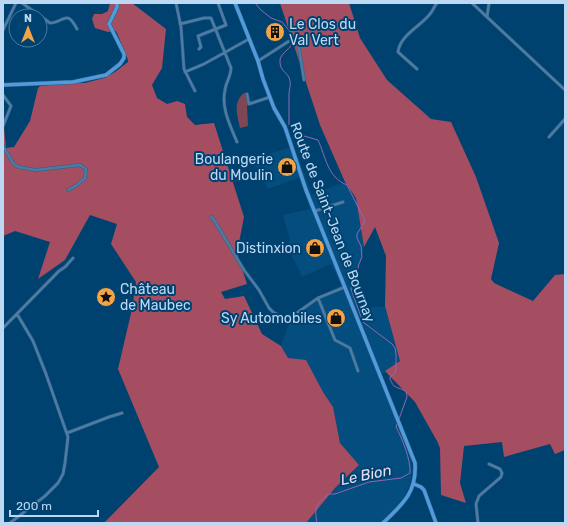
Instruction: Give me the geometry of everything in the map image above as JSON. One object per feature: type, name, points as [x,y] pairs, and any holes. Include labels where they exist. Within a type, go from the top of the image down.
[{"type":"main road","points":[[3,85],[72,82],[106,75],[120,64],[124,58],[124,54],[110,24],[117,7],[117,3]]},
{"type":"main road","name":"Route de Saint-Jean de Bournay","points":[[236,3],[274,108],[283,122],[306,190],[415,463],[414,484]]},
{"type":"main road","points":[[383,523],[407,499],[414,484],[424,490],[436,523]]},
{"type":"street","points":[[3,30],[16,3]]},
{"type":"street","points":[[22,3],[50,23],[54,23],[64,18],[69,19],[77,29]]},
{"type":"street","points":[[176,3],[180,24],[184,69],[195,91]]},
{"type":"street","points":[[199,48],[202,48],[198,36],[226,25],[218,3]]},
{"type":"street","points":[[417,69],[398,52],[399,48],[402,42],[430,14],[437,3]]},
{"type":"street","points":[[472,3],[565,90]]},
{"type":"street","points":[[487,17],[489,3]]},
{"type":"street","points":[[180,24],[204,18],[211,18],[232,68],[231,75],[225,87],[223,98],[224,106],[237,142]]},
{"type":"street","points":[[258,61],[297,36],[304,80]]},
{"type":"street","points":[[185,72],[249,39]]},
{"type":"street","points":[[247,94],[249,104],[270,96]]},
{"type":"street","points":[[3,95],[11,106],[3,126]]},
{"type":"street","points":[[549,137],[565,119]]},
{"type":"street","points":[[3,146],[13,163],[18,167],[36,170],[72,165],[83,166],[86,169],[85,178],[77,186],[68,190]]},
{"type":"street","points":[[315,211],[343,202]]},
{"type":"street","points":[[210,217],[214,220],[244,270],[255,283],[268,308],[287,320],[318,298],[345,287]]},
{"type":"street","points":[[3,328],[73,258]]},
{"type":"street","points":[[318,298],[336,340],[350,348],[358,371]]},
{"type":"street","points":[[10,523],[45,496],[58,483],[63,474],[68,437],[33,341],[17,314]]},
{"type":"street","points":[[67,433],[109,417],[122,414]]},
{"type":"street","points":[[478,523],[476,504],[479,496],[501,477],[502,473],[500,470],[489,464]]},
{"type":"shaded area","points":[[110,3],[132,3],[166,29],[162,68],[152,85],[157,98],[167,104],[177,101],[185,104],[187,117],[195,125],[214,123],[244,217],[237,253],[247,284],[221,292],[225,299],[244,296],[262,334],[281,346],[288,358],[306,360],[333,407],[340,443],[359,465],[335,488],[306,523],[104,523],[159,467],[118,369],[132,309],[136,282],[111,244],[117,224],[90,215],[65,260],[38,279],[50,242],[15,231],[3,236],[3,117],[6,148],[14,147],[30,121],[38,88],[40,86],[85,83],[104,78],[128,62],[128,58],[123,50],[116,31],[108,32],[95,28],[92,19],[94,14],[102,14],[108,11]]},
{"type":"shaded area","points":[[280,3],[349,3],[360,38],[387,80],[431,119],[451,122],[476,177],[499,243],[491,279],[494,283],[533,301],[555,275],[565,274],[565,450],[555,454],[550,444],[504,457],[502,442],[464,446],[460,483],[466,503],[441,495],[440,448],[437,441],[415,402],[385,371],[400,361],[385,306],[386,256],[375,227],[364,247],[356,198],[345,182],[320,125]]},
{"type":"shaded area","points":[[246,93],[248,105],[248,126],[240,128],[237,105],[240,97]]},
{"type":"shaded area","points":[[294,146],[312,195],[345,182],[356,198],[364,247],[354,286],[361,309],[385,306],[400,361],[382,374],[396,420],[411,459],[412,471],[410,484],[403,499],[381,523],[306,523],[335,488],[359,465],[340,443],[333,407],[323,392],[288,358],[281,346],[289,319],[315,299],[341,285],[331,264],[302,277],[287,245],[290,240],[283,215],[310,209],[299,178],[268,189],[252,159]]},
{"type":"waterway","name":"Le Bion","points":[[255,3],[271,18],[282,22],[293,35]]},
{"type":"waterway","name":"Le Bion","points":[[294,40],[291,46],[282,55],[280,60],[282,70],[288,76],[290,83],[289,125],[297,129],[304,136],[318,140],[331,172],[335,177],[347,185],[365,221],[357,234],[357,238],[361,246],[362,257],[356,276],[352,282],[351,289],[363,322],[392,344],[395,348],[396,370],[390,379],[394,386],[407,394],[399,419]]},
{"type":"waterway","name":"Le Bion","points":[[317,523],[317,506],[321,500],[329,494],[335,494],[369,482],[401,478],[410,473],[408,456],[396,427],[397,424]]},
{"type":"place","name":"Le Clos du Val Vert","points":[[275,32]]},
{"type":"place","name":"Boulangerie du Moulin","points":[[287,167]]},
{"type":"place","name":"Distinxion","points":[[315,248]]},
{"type":"place","name":"Château de Maubec","points":[[106,297]]},
{"type":"place","name":"Sy Automobiles","points":[[336,318]]}]
